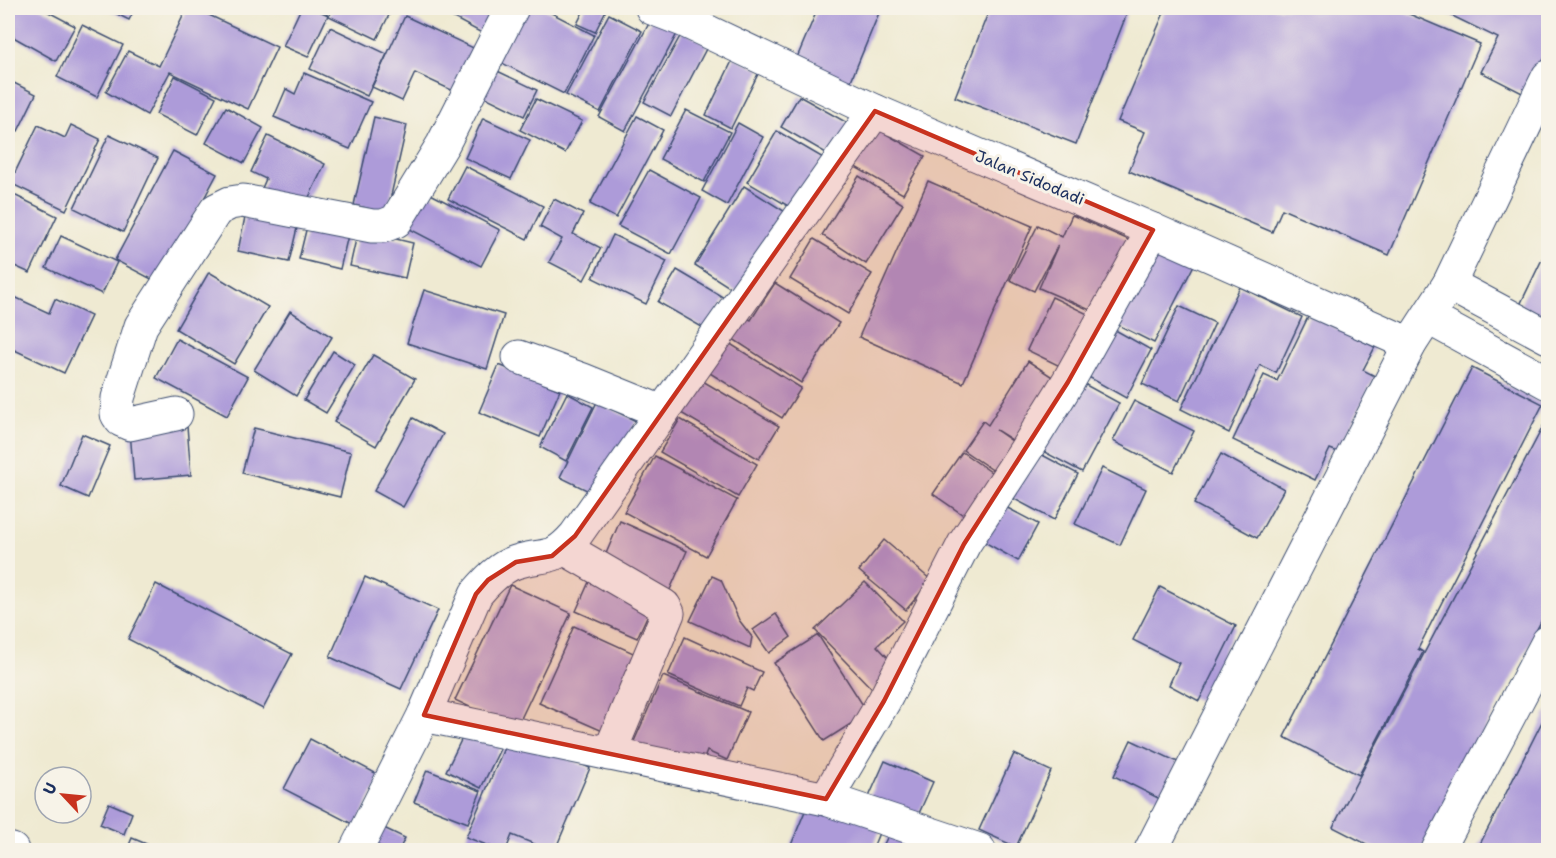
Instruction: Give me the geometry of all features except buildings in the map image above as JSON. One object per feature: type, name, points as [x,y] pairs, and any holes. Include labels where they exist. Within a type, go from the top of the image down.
[{"type":"street","points":[[176,414],[130,424],[121,420],[117,414],[118,398],[141,326],[216,210],[230,203],[243,201],[372,226],[383,226],[396,221],[443,144],[513,8]]},
{"type":"street","name":"Jalan Sidodadi","points":[[652,8],[875,111],[1153,230],[1410,344]]},
{"type":"street","points":[[1151,850],[1410,344],[1449,284],[1548,77]]},
{"type":"street","points":[[356,850],[424,715],[476,594],[488,579],[516,562],[552,556],[564,548],[574,536],[875,111]]},
{"type":"street","points":[[826,799],[884,701],[964,544],[1068,382],[1153,230]]},
{"type":"street","points":[[1429,318],[1540,378],[1548,337],[1449,284]]},
{"type":"street","points":[[519,357],[662,412]]},
{"type":"street","points":[[564,548],[664,606],[668,613],[609,754]]},
{"type":"street","points":[[1438,850],[1548,642]]},
{"type":"street","points":[[424,715],[826,799],[979,850]]},
{"type":"street","points":[[8,849],[12,850]]},
{"type":"highlighted area","points":[[875,111],[1153,230],[1068,382],[964,544],[884,701],[826,799],[424,715],[476,594],[488,580],[516,562],[552,556],[575,536]]}]
